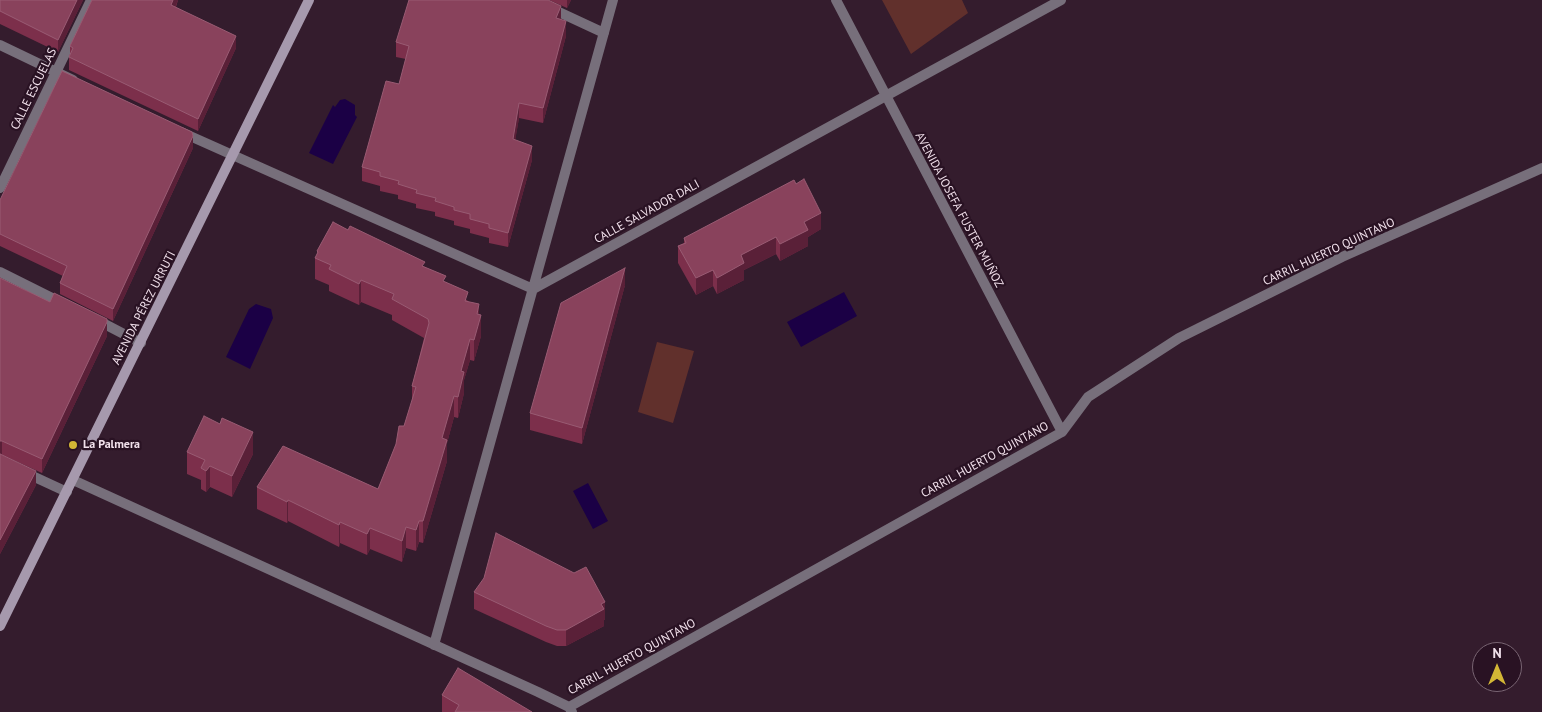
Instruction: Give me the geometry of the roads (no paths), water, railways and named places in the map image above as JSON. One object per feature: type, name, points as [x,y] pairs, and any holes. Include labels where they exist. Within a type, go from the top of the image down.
[{"type":"street","name":"CALLE ESCUELAS","points":[[0,188],[91,0]]},
{"type":"street","name":"AVENIDA PÉREZ URRUTI","points":[[0,626],[310,0]]},
{"type":"street","points":[[533,0],[604,33]]},
{"type":"street","points":[[434,645],[613,0]]},
{"type":"street","name":"AVENIDA JOSEFA FUSTER MUÑOZ","points":[[836,0],[1062,432]]},
{"type":"street","name":"CALLE SALVADOR DALI","points":[[533,289],[1061,0]]},
{"type":"street","points":[[0,45],[87,86]]},
{"type":"street","points":[[173,128],[533,289]]},
{"type":"street","name":"CARRIL HUERTO QUINTANO","points":[[571,709],[1062,432],[1088,396],[1179,338],[1342,257],[1542,168]]},
{"type":"street","points":[[0,272],[141,343]]},
{"type":"street","points":[[0,461],[67,492]]},
{"type":"street","points":[[72,480],[571,709]]},
{"type":"place","name":"La Palmera","points":[[73,445]]}]
